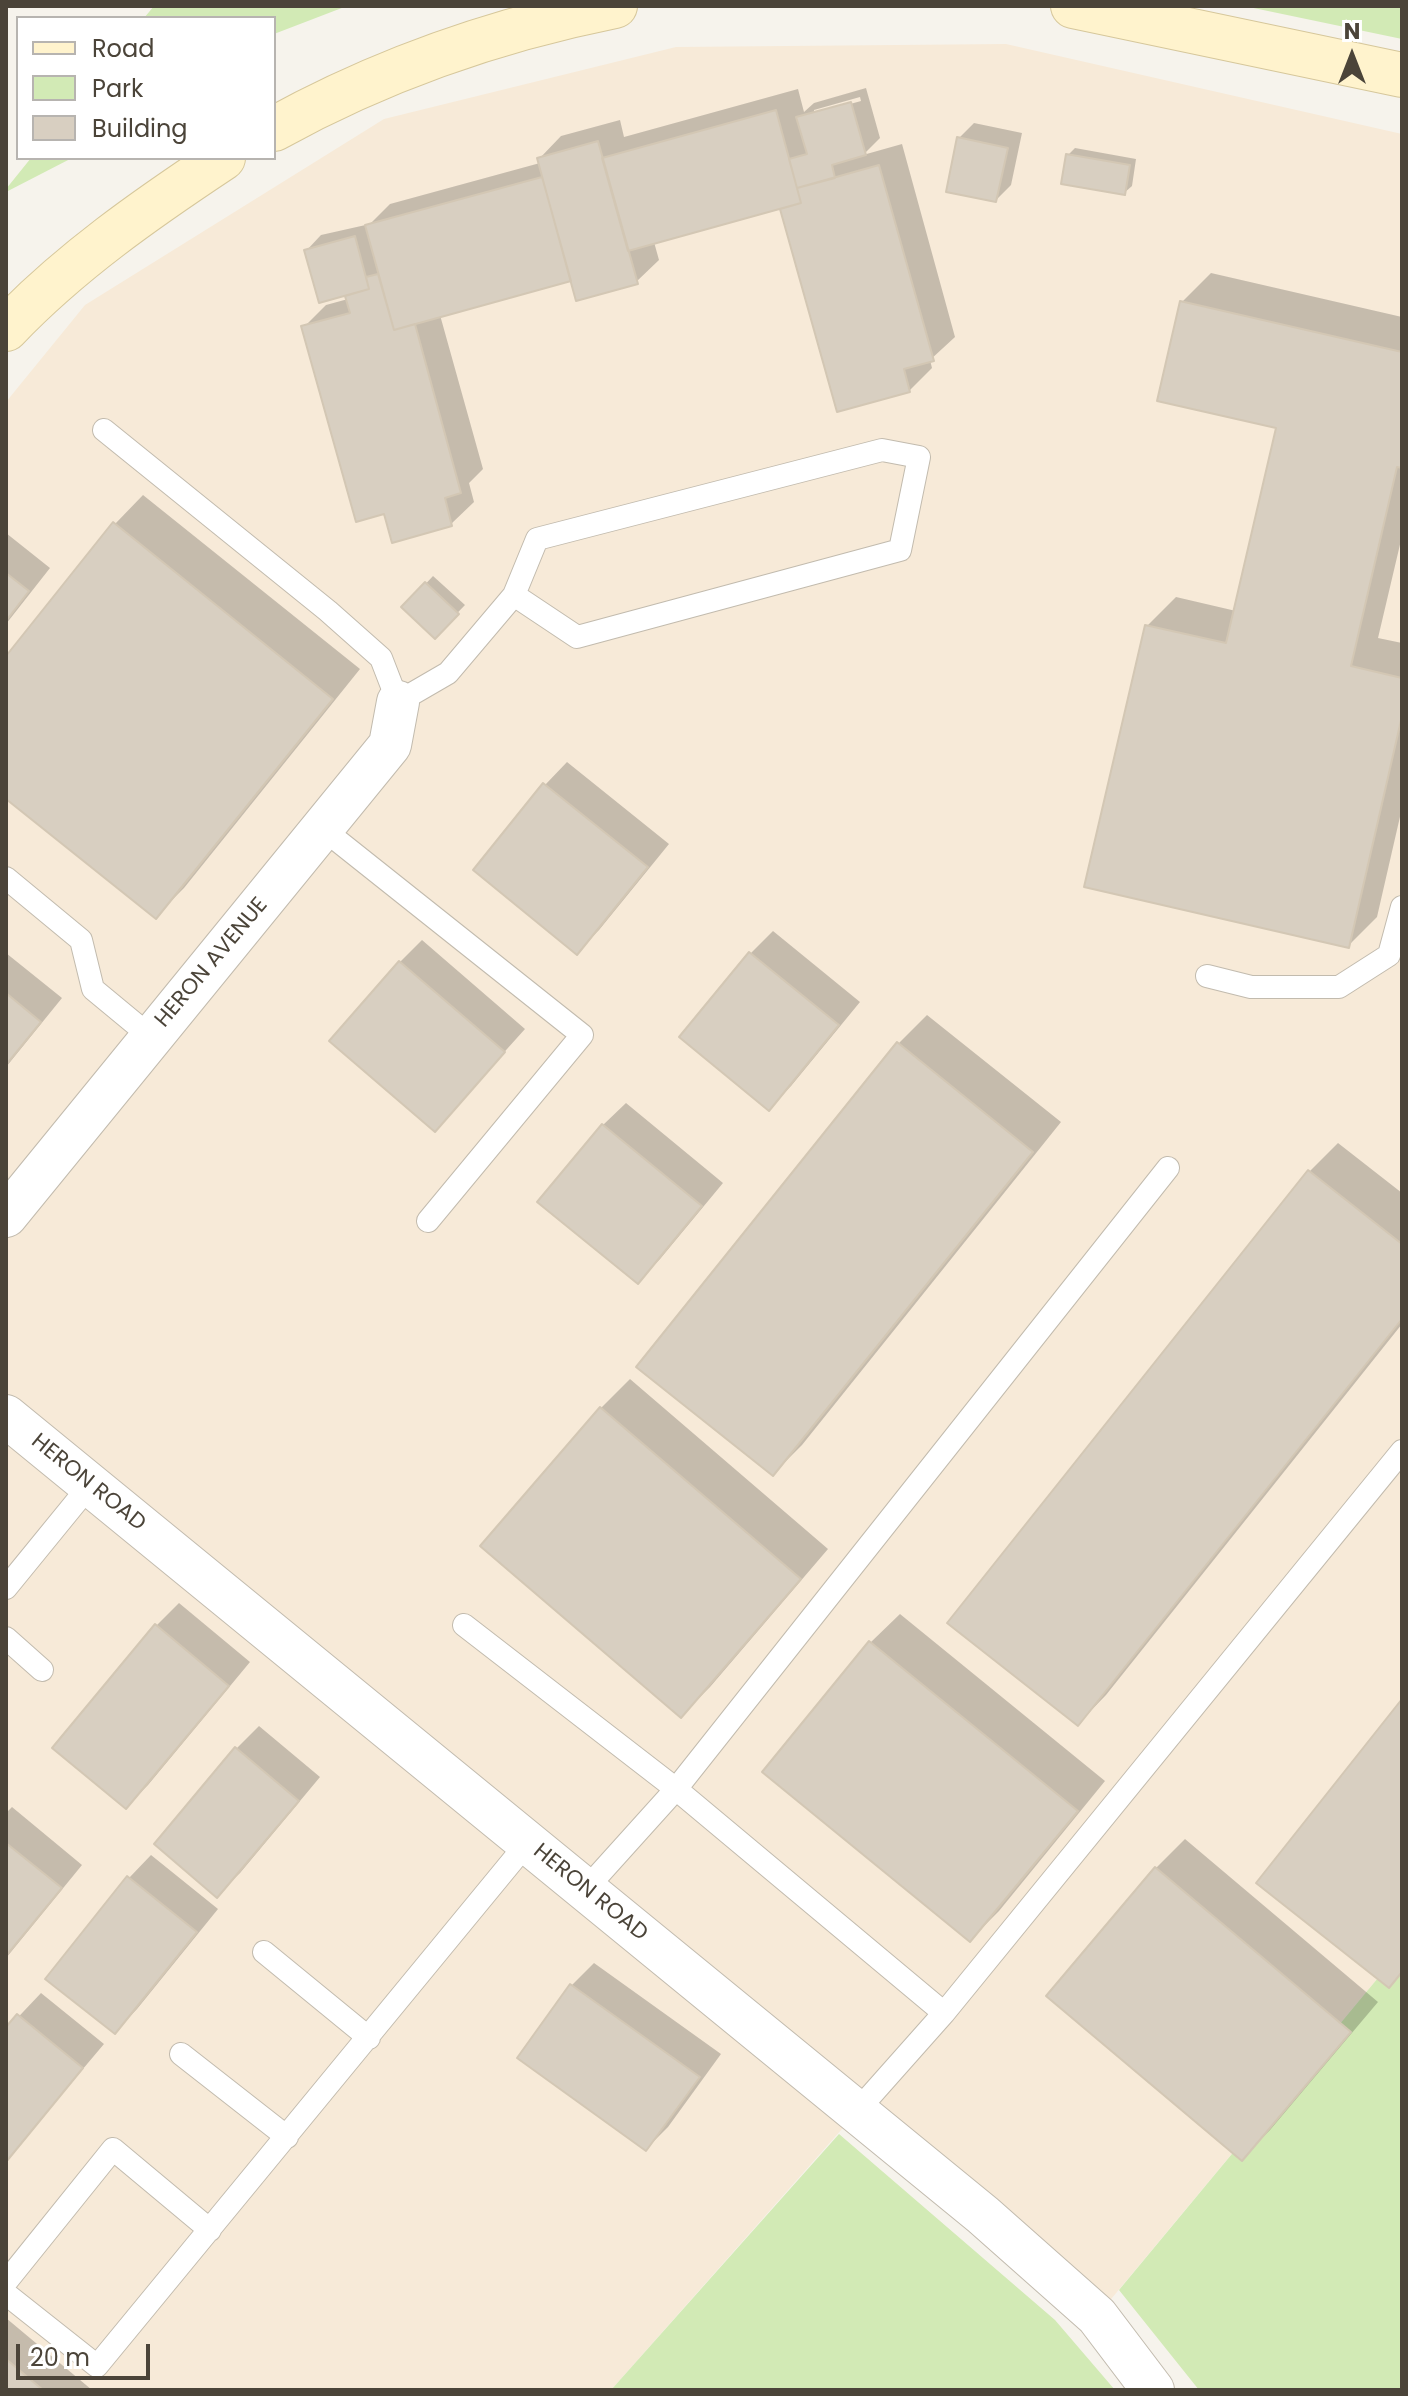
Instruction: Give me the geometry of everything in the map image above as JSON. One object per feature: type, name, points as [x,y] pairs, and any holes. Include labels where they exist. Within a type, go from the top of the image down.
[{"type":"street","points":[[276,128],[394,71],[478,40],[564,16],[615,6]]},
{"type":"street","points":[[1073,6],[1402,75]]},
{"type":"street","points":[[6,329],[89,253],[220,160]]},
{"type":"street","name":"HERON AVENUE","points":[[6,1216],[390,745],[398,702]]},
{"type":"street","name":"HERON ROAD","points":[[6,1416],[971,2206],[1097,2316],[1153,2390]]},
{"type":"lane","points":[[104,430],[328,611],[381,658],[398,702],[448,673],[514,595],[537,539],[882,450],[919,457],[900,550],[577,637],[514,595]]},
{"type":"lane","points":[[323,829],[582,1035],[428,1221]]},
{"type":"lane","points":[[6,878],[81,940],[93,989],[151,1037]]},
{"type":"lane","points":[[1207,976],[1251,987],[1339,987],[1389,955],[1402,907]]},
{"type":"lane","points":[[585,1890],[676,1789],[1168,1168]]},
{"type":"lane","points":[[857,2111],[944,2013],[1402,1451]]},
{"type":"lane","points":[[6,1588],[90,1485]]},
{"type":"lane","points":[[464,1625],[676,1789],[944,2013]]},
{"type":"lane","points":[[6,1638],[42,1670]]},
{"type":"lane","points":[[6,2294],[97,2366],[528,1842]]},
{"type":"lane","points":[[264,1952],[369,2038]]},
{"type":"lane","points":[[181,2054],[287,2137]]},
{"type":"lane","points":[[6,2282],[113,2149],[210,2230]]},
{"type":"shaded area","points":[[1006,44],[1402,134],[1402,1949],[1097,2316],[857,2112],[611,2390],[6,2390],[6,402],[85,305],[384,119],[676,47]]},
{"type":"green space","points":[[154,6],[347,6],[276,33],[276,16],[146,16]]},
{"type":"green space","points":[[1244,6],[1402,6],[1402,39]]},
{"type":"green space","points":[[29,160],[68,160],[6,192]]},
{"type":"green space","points":[[1402,1949],[1402,2390],[1199,2390],[1119,2290]]},
{"type":"green space","points":[[839,2134],[1055,2320],[1115,2390],[611,2390]]},
{"type":"building","points":[[851,102],[866,155],[832,165],[835,178],[797,188],[789,159],[807,154],[796,117]]},
{"type":"building","points":[[776,110],[801,203],[628,251],[602,158]]},
{"type":"building","points":[[957,137],[1008,148],[996,202],[946,192]]},
{"type":"building","points":[[598,141],[638,284],[576,301],[537,158]]},
{"type":"building","points":[[1066,154],[1130,165],[1125,195],[1061,184]]},
{"type":"building","points":[[879,165],[934,361],[904,369],[910,392],[837,412],[780,209],[801,203],[797,188]]},
{"type":"building","points":[[542,177],[571,281],[394,330],[365,225]]},
{"type":"building","points":[[355,236],[369,289],[319,303],[304,250]]},
{"type":"building","points":[[378,274],[394,330],[415,324],[461,493],[445,498],[452,526],[392,543],[384,514],[356,522],[301,326],[350,313],[345,296],[369,289],[366,277]]},
{"type":"building","points":[[1180,301],[1402,352],[1402,468],[1397,467],[1351,666],[1402,678],[1402,716],[1349,948],[1084,887],[1145,625],[1226,643],[1276,428],[1157,401]]},
{"type":"building","points":[[113,522],[333,699],[156,919],[6,799],[6,656]]},
{"type":"building","points":[[6,573],[29,591],[6,621]]},
{"type":"building","points":[[425,582],[459,614],[435,639],[401,607]]},
{"type":"building","points":[[543,783],[648,867],[577,955],[473,870]]},
{"type":"building","points":[[749,952],[839,1025],[769,1111],[679,1037]]},
{"type":"building","points":[[399,961],[505,1052],[435,1132],[329,1041]]},
{"type":"building","points":[[6,993],[41,1022],[6,1065]]},
{"type":"building","points":[[897,1042],[1033,1152],[773,1476],[636,1367]]},
{"type":"building","points":[[602,1124],[702,1206],[638,1284],[537,1202]]},
{"type":"building","points":[[1308,1170],[1402,1244],[1402,1319],[1078,1726],[947,1623]]},
{"type":"building","points":[[600,1407],[801,1579],[681,1718],[480,1546]]},
{"type":"building","points":[[155,1624],[229,1686],[126,1809],[52,1748]]},
{"type":"building","points":[[869,1641],[1078,1811],[970,1942],[762,1772]]},
{"type":"building","points":[[1402,1699],[1402,1972],[1389,1988],[1256,1883]]},
{"type":"building","points":[[235,1747],[299,1801],[217,1898],[154,1844]]},
{"type":"building","points":[[6,1843],[62,1888],[6,1956]]},
{"type":"building","points":[[1155,1867],[1351,2032],[1242,2161],[1046,1996]]},
{"type":"building","points":[[127,1876],[197,1932],[115,2034],[45,1979]]},
{"type":"building","points":[[570,1984],[700,2077],[646,2151],[517,2058]]},
{"type":"building","points":[[17,2014],[83,2068],[6,2162],[6,2027]]},
{"type":"building","points":[[6,2359],[43,2390],[6,2390]]}]
